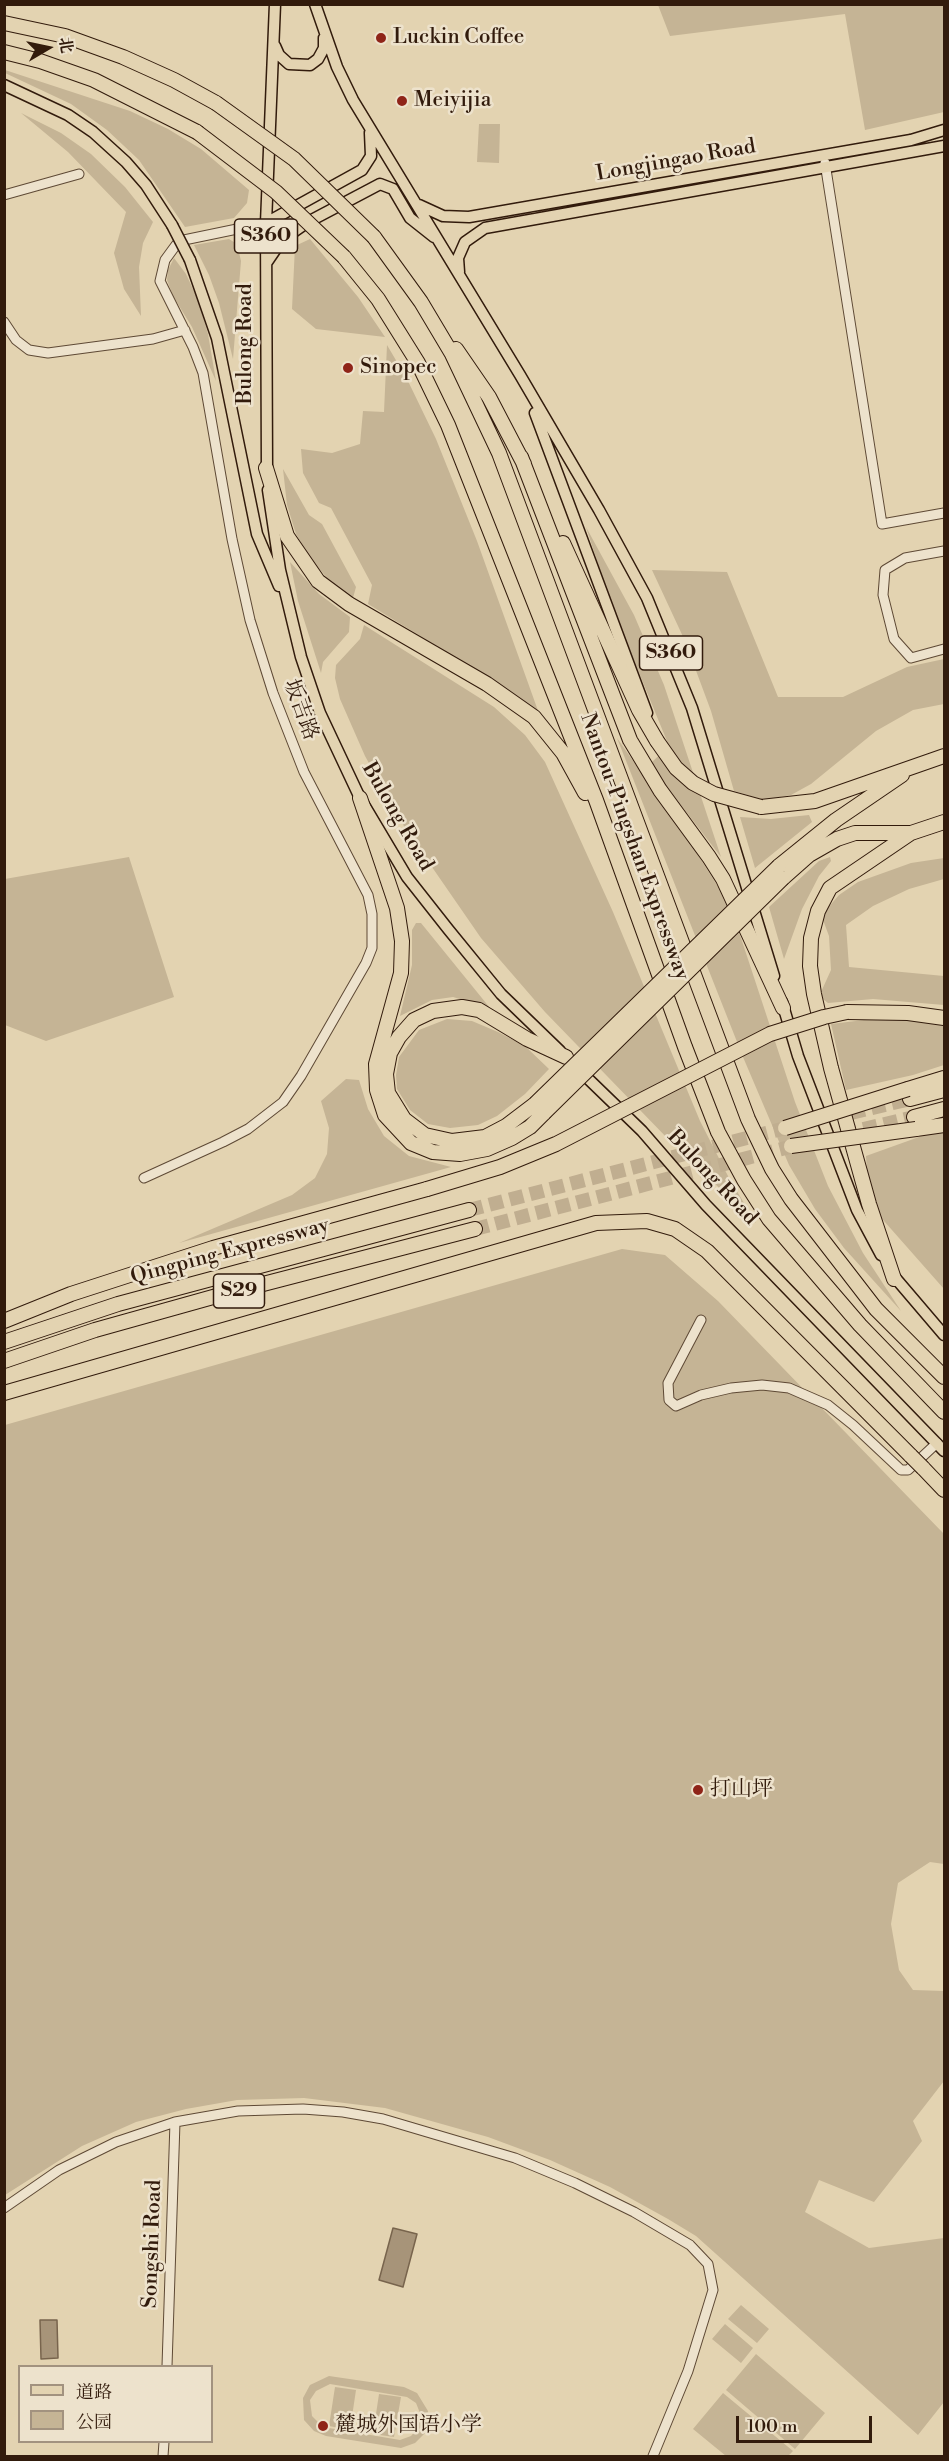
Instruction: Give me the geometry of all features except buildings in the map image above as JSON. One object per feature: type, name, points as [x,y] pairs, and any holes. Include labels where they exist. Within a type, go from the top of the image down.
[{"type":"highway","name":"Nantou-Pingshan Expressway","points":[[4,23],[65,36],[123,57],[174,80],[216,103],[294,159],[374,237],[421,302],[472,394],[499,453],[748,1119],[772,1168],[791,1199],[876,1309],[945,1377]]},
{"type":"highway","name":"Nantou-Pingshan Expressway","points":[[4,52],[40,61],[94,80],[197,132],[276,192],[344,257],[378,299],[418,363],[448,425],[616,857],[718,1132],[744,1180],[769,1219],[805,1264],[945,1412]]},
{"type":"highway","points":[[421,302],[489,397],[521,457],[639,710],[676,768],[693,783],[714,794],[761,807],[815,801],[921,762],[945,756]]},
{"type":"highway","points":[[521,457],[630,740],[648,771],[723,879],[783,1008]]},
{"type":"highway","points":[[266,468],[287,536],[318,581],[349,604],[487,684],[534,717],[563,753],[601,823],[616,857]]},
{"type":"highway","points":[[566,1057],[526,1040],[479,1010],[462,1007],[433,1011],[414,1020],[399,1037],[390,1053],[386,1074],[388,1093],[404,1119],[425,1136],[452,1141],[484,1137],[540,1108],[836,820],[921,762]]},
{"type":"highway","points":[[360,798],[397,908],[402,941],[401,973],[376,1064],[377,1090],[385,1115],[411,1143],[433,1152],[460,1154],[487,1149],[512,1138],[530,1127],[540,1108]]},
{"type":"highway","points":[[781,872],[837,839],[855,833],[910,832],[945,822]]},
{"type":"highway","points":[[894,1279],[869,1204],[831,1068],[814,994],[810,966],[811,938],[818,911],[830,888],[910,832]]},
{"type":"highway","points":[[4,1321],[70,1294],[213,1248],[500,1167],[556,1144],[770,1034],[848,1012],[908,1013],[945,1018]]},
{"type":"highway","points":[[784,1128],[909,1094],[945,1078]]},
{"type":"highway","points":[[909,1094],[945,1090]]},
{"type":"highway","points":[[915,1123],[945,1109]]},
{"type":"highway","points":[[791,1146],[915,1123],[945,1125]]},
{"type":"highway","name":"Qingping Expressway","points":[[4,1342],[118,1304],[469,1210]]},
{"type":"highway","points":[[4,1394],[596,1222],[647,1221],[675,1229],[707,1251],[945,1490]]},
{"type":"highway","name":"Qingping Expressway","points":[[4,1361],[95,1330],[475,1229]]},
{"type":"main road","name":"Bulong Road","points":[[275,4],[266,224],[266,468],[272,525],[290,612],[320,713],[360,798],[407,877],[501,994],[642,1131],[706,1205],[941,1447]]},
{"type":"main road","name":"S360","points":[[315,4],[324,33],[353,100],[520,375],[604,520],[646,598],[671,653],[692,708],[798,1056],[857,1210],[894,1279],[945,1335]]},
{"type":"main road","points":[[274,42],[279,55],[289,64],[310,65],[318,60],[324,48],[324,33]]},
{"type":"main road","points":[[4,85],[68,115],[93,132],[133,169],[172,225],[190,260],[217,338],[257,534],[290,612]]},
{"type":"main road","points":[[266,224],[368,165],[372,148],[368,126]]},
{"type":"main road","name":"Longjingao Road","points":[[416,203],[434,213],[452,218],[911,140],[945,130]]},
{"type":"main road","name":"Longjingao Road","points":[[459,275],[458,258],[465,242],[477,231],[945,146]]},
{"type":"main road","points":[[266,263],[274,248],[308,222],[374,185],[384,184],[397,194],[410,218],[441,243]]},
{"type":"main road","points":[[266,224],[283,230],[308,222]]},
{"type":"main road","points":[[520,375],[657,741]]},
{"type":"street","points":[[824,155],[882,524],[945,513]]},
{"type":"street","points":[[4,195],[79,174]]},
{"type":"street","points":[[501,211],[504,225]]},
{"type":"street","name":"坂吉路","points":[[144,1178],[248,1129],[283,1102],[301,1076],[366,963],[372,948],[373,932],[368,895],[304,772],[273,693],[250,620],[232,538],[207,388],[199,361],[160,281],[161,270],[170,252],[176,245],[190,237],[266,224]]},
{"type":"street","points":[[4,322],[16,340],[28,350],[48,353],[153,339],[184,330]]},
{"type":"street","points":[[945,551],[905,558],[885,570],[883,595],[894,639],[911,658],[945,649]]},
{"type":"street","points":[[701,1320],[668,1383],[669,1400],[676,1406],[701,1395],[731,1388],[762,1385],[789,1389],[828,1405],[901,1470],[908,1470],[941,1447]]},
{"type":"street","points":[[4,2208],[87,2155],[140,2133],[176,2122],[238,2111],[293,2109],[343,2112],[383,2119],[474,2144],[546,2170],[634,2212],[690,2245],[708,2264],[713,2290],[688,2371],[653,2457]]},
{"type":"street","name":"Songshi Road","points":[[166,2365],[176,2122]]},
{"type":"green space","points":[[658,5],[944,5],[944,112],[865,130],[845,14],[670,36]]},
{"type":"green space","points":[[5,70],[130,111],[168,129],[201,149],[249,190],[247,203],[234,218],[185,227],[139,160],[107,130],[71,104],[5,73]]},
{"type":"green space","points":[[21,113],[61,133],[91,154],[125,187],[153,222],[143,243],[139,267],[141,316],[124,289],[114,253],[126,212],[68,152]]},
{"type":"green space","points":[[479,124],[500,124],[499,163],[477,162]]},
{"type":"green space","points":[[229,239],[237,244],[241,261],[233,359],[219,303],[209,275],[194,245]]},
{"type":"green space","points":[[310,239],[358,297],[385,337],[316,329],[292,309],[295,246]]},
{"type":"green space","points":[[174,258],[186,274],[198,300],[208,334],[216,381],[192,327],[173,296],[167,280],[168,270]]},
{"type":"green space","points":[[387,345],[407,379],[436,439],[477,541],[541,719],[479,672],[368,604],[372,585],[331,508],[319,503],[303,473],[301,449],[332,453],[360,444],[363,411],[384,412]]},
{"type":"green space","points":[[283,469],[309,515],[322,524],[356,587],[353,598],[328,579],[310,558],[296,534],[287,505]]},
{"type":"green space","points":[[586,527],[634,615],[664,685],[721,857],[663,782],[652,762],[669,746],[612,607]]},
{"type":"green space","points":[[290,562],[319,594],[350,617],[349,632],[323,662],[321,673],[298,601]]},
{"type":"green space","points":[[652,570],[727,572],[778,697],[843,697],[907,667],[944,659],[944,704],[913,710],[876,731],[811,784],[791,795],[764,800],[734,791],[711,711],[685,641]]},
{"type":"green space","points":[[364,625],[494,707],[525,735],[545,762],[613,912],[700,1121],[729,1178],[756,1223],[670,1141],[545,1012],[481,938],[405,828],[365,756],[340,699],[335,678],[336,665],[360,639]]},
{"type":"green space","points":[[617,738],[684,833],[724,896],[741,938],[795,1102],[828,1186],[863,1253],[901,1311],[844,1248],[815,1209],[789,1165],[743,1057]]},
{"type":"green space","points":[[809,815],[812,822],[755,868],[740,817],[771,819]]},
{"type":"green space","points":[[129,857],[174,997],[46,1041],[5,1025],[5,879]]},
{"type":"green space","points":[[830,857],[831,861],[819,876],[802,909],[784,959],[769,907],[819,861]]},
{"type":"green space","points":[[944,858],[944,879],[909,889],[873,906],[846,925],[849,967],[944,976],[944,1005],[873,999],[828,1003],[823,999],[821,992],[831,970],[829,936],[823,920],[826,910],[839,895],[858,882],[911,863]]},
{"type":"green space","points":[[416,923],[421,923],[490,1008],[453,997],[432,1000],[400,1016],[412,965],[412,930]]},
{"type":"green space","points":[[447,1019],[472,1021],[498,1032],[525,1046],[549,1069],[525,1094],[497,1116],[478,1125],[450,1128],[428,1124],[410,1110],[397,1089],[396,1075],[399,1057],[419,1030]]},
{"type":"green space","points":[[872,1019],[904,1019],[944,1026],[944,1065],[913,1075],[846,1090],[831,1024]]},
{"type":"green space","points":[[346,1079],[359,1080],[368,1109],[384,1136],[409,1156],[451,1167],[179,1243],[292,1195],[315,1178],[327,1154],[329,1128],[321,1101]]},
{"type":"green space","points":[[944,1128],[944,1289],[869,1204],[866,1156]]},
{"type":"green space","points":[[622,1249],[665,1255],[718,1301],[944,1534],[944,1864],[930,1862],[898,1883],[891,1924],[899,1970],[913,1990],[944,1991],[944,2081],[913,2121],[922,2141],[874,2202],[819,2180],[805,2212],[869,2248],[944,2238],[944,2402],[918,2435],[696,2236],[610,2187],[550,2160],[488,2137],[385,2108],[304,2098],[237,2100],[186,2109],[136,2122],[82,2146],[5,2195],[5,1425]]},
{"type":"green space","points":[[741,2305],[769,2329],[757,2343],[728,2319]]},
{"type":"green space","points":[[725,2324],[753,2348],[741,2363],[712,2339]]},
{"type":"green space","points":[[756,2354],[825,2413],[795,2449],[726,2390]]},
{"type":"green space","points":[[329,2376],[404,2387],[417,2393],[428,2411],[425,2433],[415,2443],[401,2448],[326,2436],[314,2431],[304,2420],[303,2398],[310,2385]],"holes":[[[330,2384],[407,2397],[416,2403],[420,2413],[418,2428],[411,2436],[400,2440],[323,2427],[312,2416],[310,2400],[316,2391]]]},
{"type":"green space","points":[[335,2387],[356,2390],[350,2430],[329,2426]]},
{"type":"green space","points":[[723,2393],[793,2451],[788,2456],[726,2456],[693,2429]]},
{"type":"green space","points":[[379,2394],[401,2397],[394,2437],[373,2434]]},
{"type":"shaded area","points":[[393,2228],[417,2234],[403,2287],[379,2280]]},
{"type":"shaded area","points":[[40,2320],[57,2320],[58,2358],[41,2359]]},
{"type":"tunnel","points":[[851,1113],[910,1099]]},
{"type":"tunnel","points":[[843,1134],[914,1117]]},
{"type":"tunnel","points":[[469,1210],[797,1125]]},
{"type":"tunnel","points":[[475,1229],[801,1144]]},
{"type":"place","name":"Luckin Coffee","points":[[381,38]]},
{"type":"place","name":"Meiyijia","points":[[402,101]]},
{"type":"place","name":"Sinopec","points":[[348,368]]},
{"type":"place","name":"打山坪","points":[[698,1790]]},
{"type":"place","name":"麓城外国语小学","points":[[323,2426]]}]
